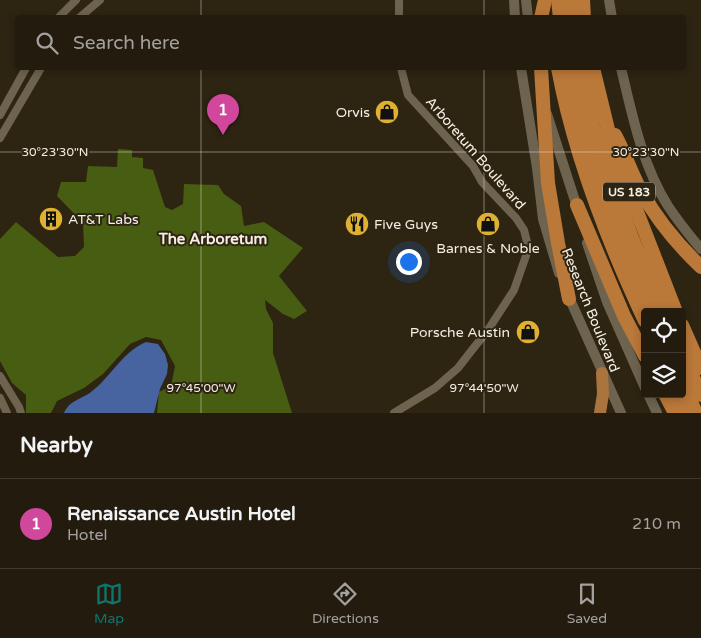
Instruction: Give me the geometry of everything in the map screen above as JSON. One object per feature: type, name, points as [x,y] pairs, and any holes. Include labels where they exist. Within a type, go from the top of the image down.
[{"type":"highway","points":[[542,15],[546,0]]},
{"type":"highway","points":[[546,0],[549,15]]},
{"type":"highway","points":[[558,0],[560,15]]},
{"type":"highway","points":[[571,0],[572,15]]},
{"type":"highway","points":[[582,0],[584,15]]},
{"type":"highway","points":[[541,70],[548,183],[569,299]]},
{"type":"highway","name":"US 183","points":[[558,70],[574,138],[594,200],[641,312]]},
{"type":"highway","points":[[570,70],[603,188],[624,249],[649,308]]},
{"type":"highway","points":[[580,70],[594,130],[632,238],[662,308]]},
{"type":"highway","name":"US 183","points":[[593,70],[613,150],[674,308]]},
{"type":"highway","points":[[604,114],[641,191],[672,236],[701,267]]},
{"type":"highway","points":[[577,205],[624,316],[643,353]]},
{"type":"highway","points":[[686,334],[701,368]]},
{"type":"highway","points":[[667,413],[701,397],[686,362]]},
{"type":"highway","points":[[600,413],[603,394],[602,373]]},
{"type":"highway","points":[[686,391],[696,413]]},
{"type":"highway","points":[[667,398],[675,413]]},
{"type":"highway","points":[[678,398],[684,413]]},
{"type":"main road","points":[[514,0],[515,15]]},
{"type":"main road","points":[[526,0],[528,15]]},
{"type":"main road","points":[[609,0],[612,15]]},
{"type":"main road","name":"Research Boulevard","points":[[521,70],[543,219],[554,259],[569,299],[621,413]]},
{"type":"main road","name":"Research Boulevard","points":[[535,70],[577,205],[591,258],[607,302],[641,379]]},
{"type":"main road","points":[[622,70],[638,136],[656,182],[667,205],[701,249]]},
{"type":"main road","points":[[650,398],[657,413]]},
{"type":"street","points":[[61,15],[76,0]]},
{"type":"street","points":[[82,15],[100,0]]},
{"type":"street","points":[[399,0],[399,15]]},
{"type":"street","points":[[0,115],[25,70]]},
{"type":"street","points":[[0,138],[40,70]]},
{"type":"street","name":"Arboretum Boulevard","points":[[394,413],[435,388],[458,368],[488,330],[514,290],[528,246],[524,230],[516,218],[482,182],[473,166],[408,95],[401,70]]},
{"type":"street","points":[[0,376],[21,413]]},
{"type":"street","points":[[0,398],[7,413]]},
{"type":"green space","points":[[118,149],[132,150],[132,157],[143,158],[143,168],[153,170],[165,207],[172,210],[183,204],[184,184],[218,185],[224,194],[241,206],[244,226],[264,222],[303,248],[279,276],[307,311],[294,319],[283,314],[265,300],[266,309],[273,323],[273,353],[292,413],[157,413],[159,392],[171,386],[175,366],[161,340],[146,337],[130,344],[103,374],[84,388],[57,401],[51,413],[26,413],[26,395],[12,383],[0,361],[0,239],[16,222],[58,257],[75,256],[84,247],[83,223],[57,196],[61,182],[86,182],[88,166],[117,167]]},
{"type":"water","points":[[146,342],[158,344],[165,354],[168,365],[167,374],[160,389],[154,413],[64,413],[72,403],[87,395],[98,386],[123,358]]},
{"type":"place","name":"Orvis","points":[[387,112]]},
{"type":"place","name":"Renaissance Austin Hotel","points":[[223,135]]},
{"type":"place","name":"AT&T Labs","points":[[51,219]]},
{"type":"place","name":"Five Guys","points":[[357,224]]},
{"type":"place","name":"Barnes & Noble","points":[[488,224]]},
{"type":"place","name":"Porsche Austin","points":[[528,332]]},
{"type":"district","name":"The Arboretum","points":[[213,239]]}]
